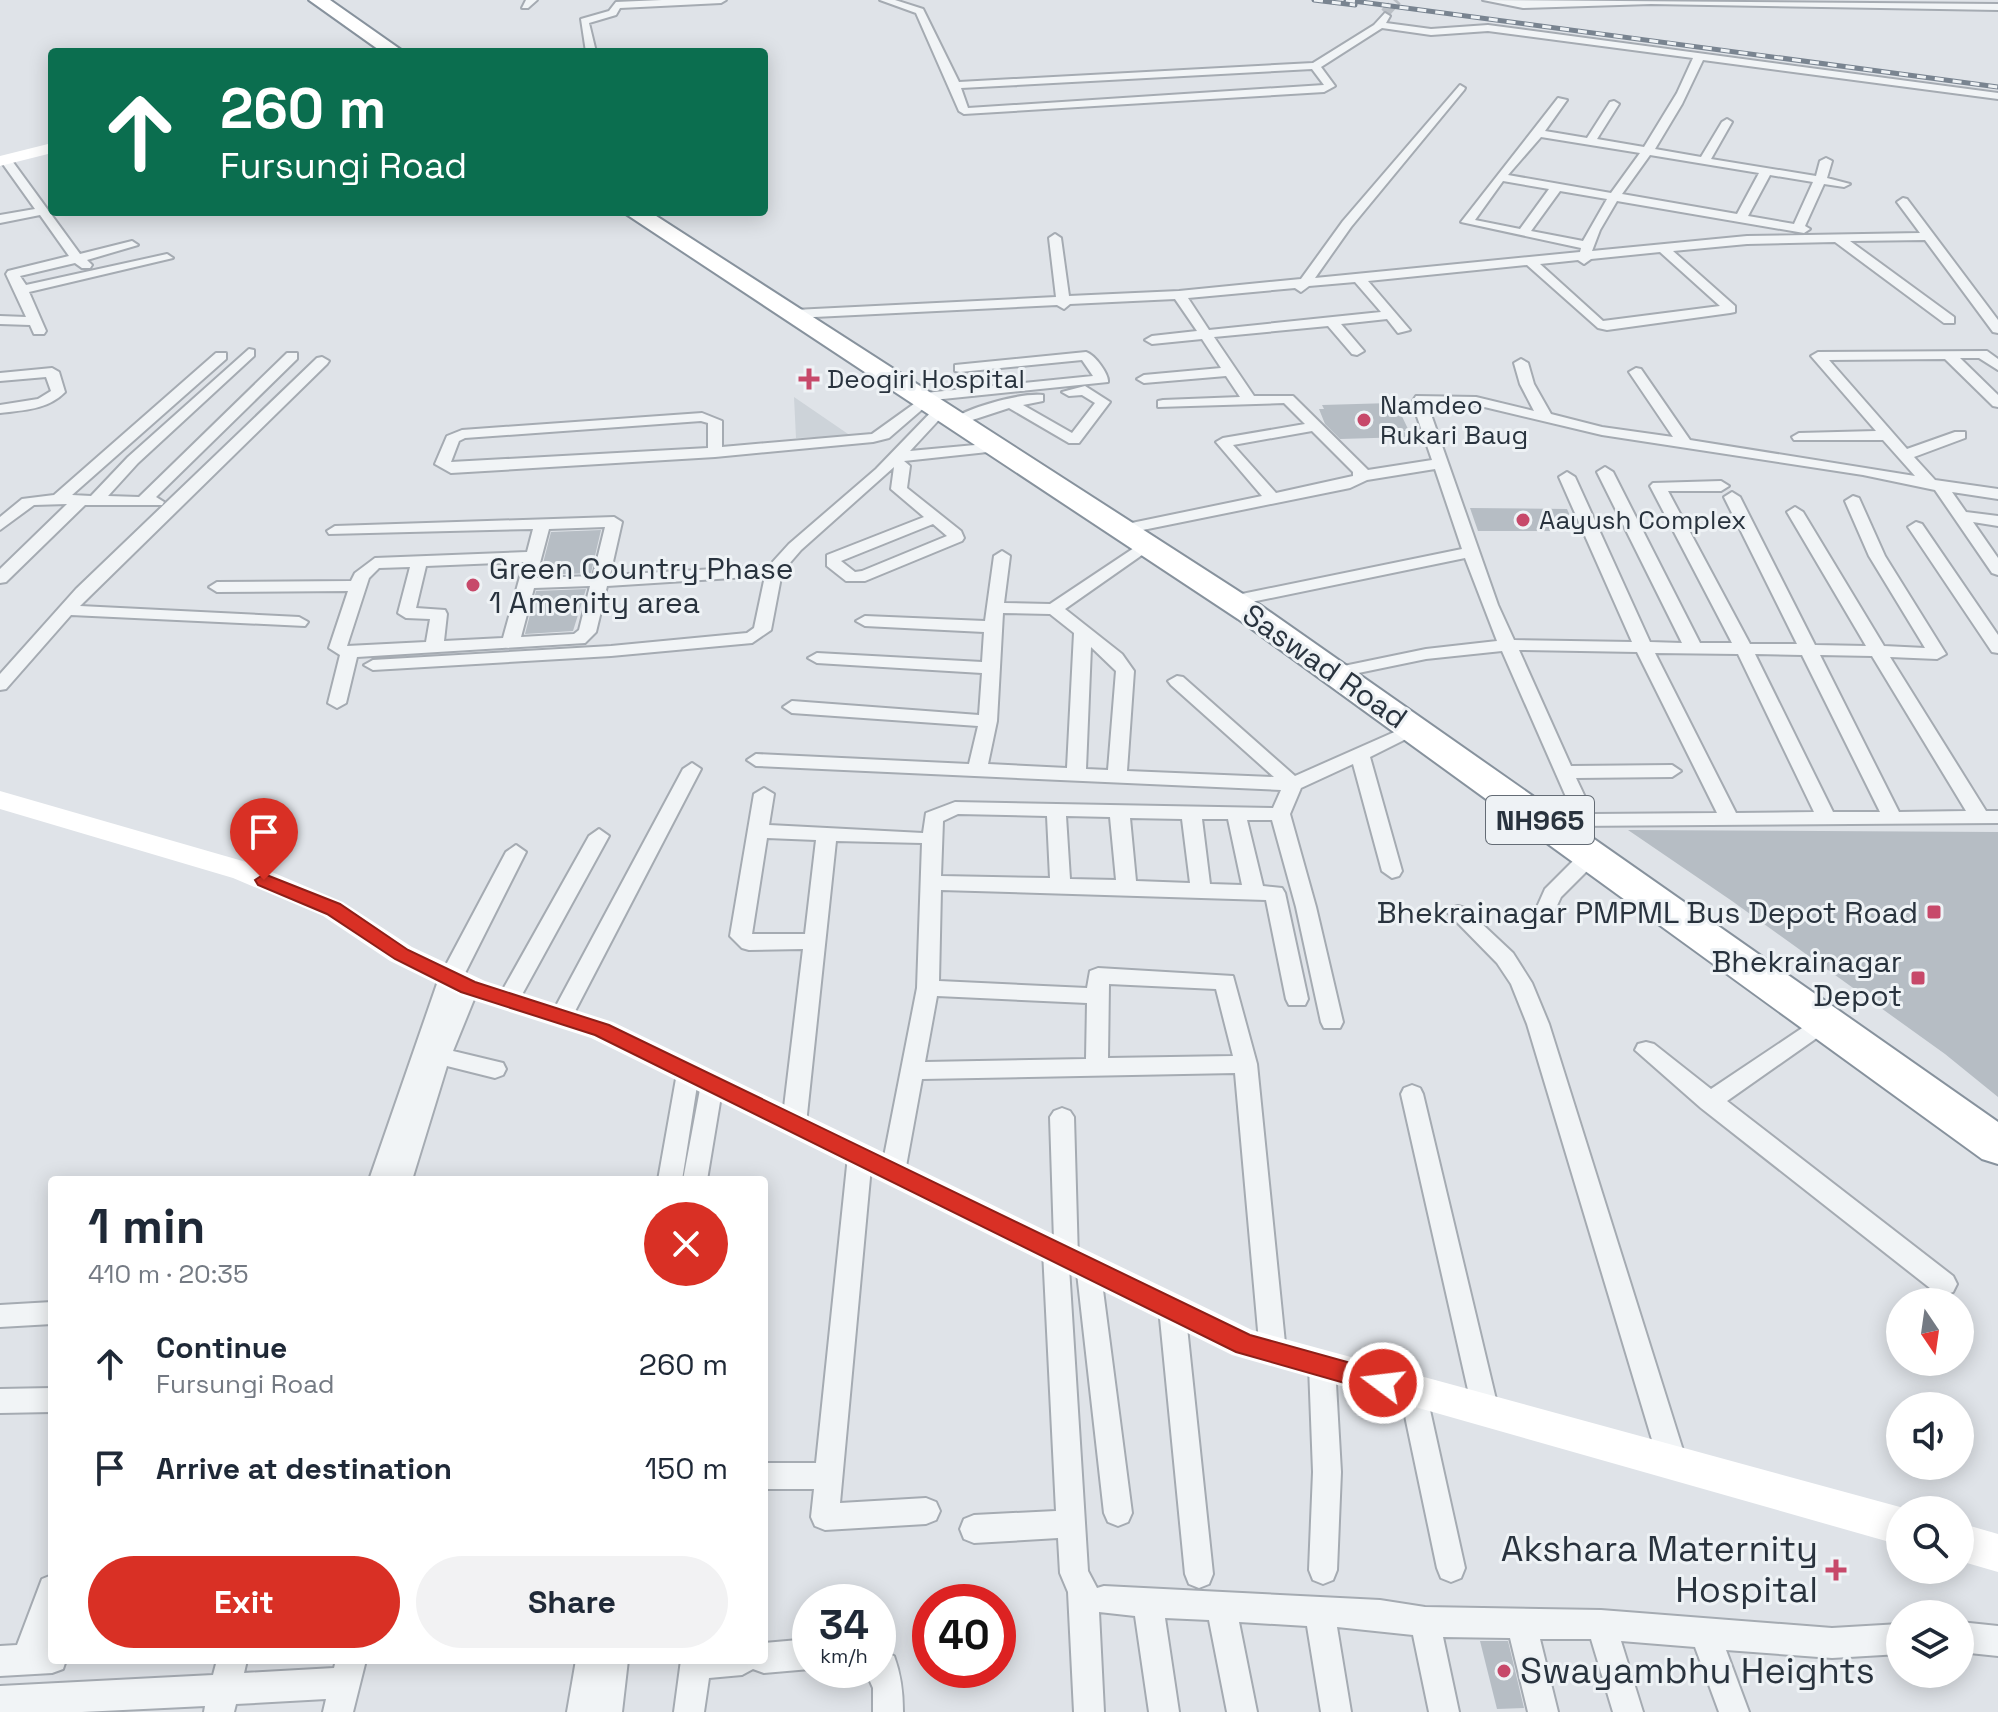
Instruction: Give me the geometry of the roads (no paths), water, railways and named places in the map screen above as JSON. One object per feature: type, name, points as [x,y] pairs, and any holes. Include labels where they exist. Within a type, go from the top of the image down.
[{"type":"highway","points":[[318,0],[389,48]]},
{"type":"highway","name":"Saswad Road","points":[[640,216],[1232,601],[1540,820],[1588,839],[1823,1022],[1998,1146]]},
{"type":"street","points":[[590,48],[583,23],[589,18],[613,13],[616,5],[721,0]]},
{"type":"street","points":[[885,0],[920,11],[964,111],[1330,88],[1315,66]]},
{"type":"street","points":[[1488,0],[1836,1],[1998,7]]},
{"type":"street","points":[[955,85],[1315,66],[1379,25],[1385,13]]},
{"type":"street","points":[[1379,25],[1431,32],[1488,28],[1998,96]]},
{"type":"street","points":[[1585,254],[1613,197],[1648,150],[1699,57]]},
{"type":"street","points":[[1302,286],[1347,224],[1460,88]]},
{"type":"street","points":[[1562,100],[1467,222],[1523,233],[1585,254]]},
{"type":"street","points":[[1590,141],[1614,104]]},
{"type":"street","points":[[1705,160],[1727,122]]},
{"type":"street","points":[[1538,133],[1844,184]]},
{"type":"street","points":[[48,149],[3,161],[77,258],[96,274]]},
{"type":"street","points":[[1798,228],[1826,161]]},
{"type":"street","points":[[1741,218],[1766,171]]},
{"type":"street","points":[[1500,177],[1839,237],[1928,236]]},
{"type":"street","points":[[1523,233],[1557,186]]},
{"type":"street","points":[[1903,202],[1998,329]]},
{"type":"street","points":[[0,219],[42,211]]},
{"type":"street","points":[[797,316],[1180,297],[1533,264],[1585,254],[1826,241],[1839,237]]},
{"type":"street","points":[[1839,237],[1949,320]]},
{"type":"street","points":[[1055,238],[1064,302]]},
{"type":"street","points":[[0,320],[37,326],[22,290],[6,271],[132,245]]},
{"type":"street","points":[[1533,264],[1598,324],[1676,318],[1730,309],[1665,250]]},
{"type":"street","points":[[22,290],[167,258]]},
{"type":"street","points":[[1361,280],[1403,330]]},
{"type":"street","points":[[1180,297],[1249,399]]},
{"type":"street","points":[[1152,340],[1390,315]]},
{"type":"street","points":[[1331,321],[1357,351]]},
{"type":"street","points":[[0,578],[249,353]]},
{"type":"street","points":[[1998,366],[1982,354],[1818,356],[1962,516],[1998,570]]},
{"type":"street","points":[[1949,355],[1998,403]]},
{"type":"street","points":[[57,500],[221,356]]},
{"type":"street","points":[[143,502],[292,356]]},
{"type":"street","points":[[715,453],[715,421],[702,417],[462,434],[452,439],[443,464],[451,468],[715,453],[873,438],[936,407],[1103,379],[1086,356],[960,368]]},
{"type":"street","points":[[0,685],[67,610],[172,503],[322,361]]},
{"type":"street","points":[[1521,363],[1527,384],[1545,417]]},
{"type":"street","points":[[1144,379],[1230,371]]},
{"type":"street","points":[[0,377],[52,372],[58,392],[42,403],[0,409]]},
{"type":"street","points":[[1636,372],[1684,442]]},
{"type":"street","points":[[373,665],[611,651],[752,638],[762,630],[774,571],[795,547],[894,459],[936,407],[1010,403],[1085,390],[1103,402],[1074,440],[1010,403]]},
{"type":"street","points":[[1163,404],[1288,399],[1361,471],[1360,476]]},
{"type":"street","points":[[1588,839],[1510,645],[1490,605],[1419,402],[1421,399],[1476,401],[1602,431],[1863,470],[1998,494]]},
{"type":"street","points":[[1273,499],[1223,442],[1317,426]]},
{"type":"street","points":[[1799,437],[1888,435]]},
{"type":"street","points":[[1905,455],[1960,435]]},
{"type":"street","points":[[894,459],[997,447]]},
{"type":"street","points":[[894,459],[902,466],[899,489],[955,534],[954,541],[860,577],[852,577],[832,560],[934,518]]},
{"type":"street","points":[[1054,609],[1135,537],[1273,499],[1350,483],[1360,476],[1442,463]]},
{"type":"street","points":[[1605,472],[1694,649]]},
{"type":"street","points":[[1567,477],[1643,646],[1729,818]]},
{"type":"street","points":[[1826,817],[1744,649],[1658,486],[1662,483],[1726,492],[1809,649],[1892,817]]},
{"type":"street","points":[[1968,490],[1998,483]]},
{"type":"street","points":[[1334,673],[1426,654],[1510,645],[1937,654],[1877,556],[1853,501]]},
{"type":"street","points":[[0,525],[28,502],[172,503]]},
{"type":"street","points":[[1795,512],[1878,651],[1989,816]]},
{"type":"street","points":[[1962,516],[1998,521]]},
{"type":"street","points":[[335,531],[614,522],[587,632],[583,637],[349,652],[337,645],[363,571],[375,563],[533,557]]},
{"type":"street","points":[[511,641],[542,525]]},
{"type":"street","points":[[1916,527],[1998,648]]},
{"type":"street","points":[[375,563],[389,530]]},
{"type":"street","points":[[1232,601],[1472,552]]},
{"type":"street","points":[[977,770],[988,721],[993,627],[1002,556]]},
{"type":"street","points":[[419,562],[406,613],[439,614],[434,648]]},
{"type":"street","points":[[526,583],[774,571]]},
{"type":"street","points":[[217,587],[357,586]]},
{"type":"street","points":[[996,608],[1054,609],[1116,658],[1125,671],[1117,774]]},
{"type":"street","points":[[67,610],[299,622]]},
{"type":"street","points":[[865,621],[993,627]]},
{"type":"street","points":[[1076,773],[1083,632]]},
{"type":"street","points":[[337,703],[349,652]]},
{"type":"street","points":[[817,658],[990,668]]},
{"type":"street","points":[[1177,681],[1293,784]]},
{"type":"street","points":[[792,707],[988,721]]},
{"type":"street","points":[[756,760],[1293,784],[1415,730]]},
{"type":"street","points":[[1360,755],[1392,871]]},
{"type":"street","points":[[561,1017],[692,769]]},
{"type":"street","points":[[1563,772],[1672,771]]},
{"type":"street","points":[[1293,784],[1280,814],[1306,907],[1332,1022]]},
{"type":"street","points":[[764,794],[741,936],[749,943],[815,941]]},
{"type":"street","points":[[0,800],[243,871],[333,909],[401,954],[459,982],[602,1030],[1245,1344],[1886,1522]]},
{"type":"street","points":[[893,1172],[928,988],[933,818],[941,811],[955,808],[1280,814]]},
{"type":"street","points":[[1056,808],[1060,884]]},
{"type":"street","points":[[1119,810],[1127,888]]},
{"type":"street","points":[[1191,812],[1201,892]]},
{"type":"street","points":[[1236,813],[1254,892]]},
{"type":"street","points":[[1547,907],[1552,894],[1588,839],[1729,818],[1989,816]]},
{"type":"street","points":[[757,831],[918,838]]},
{"type":"street","points":[[794,1124],[827,834]]},
{"type":"street","points":[[508,1000],[599,836]]},
{"type":"street","points":[[383,1176],[459,982],[516,852]]},
{"type":"street","points":[[933,883],[1060,884],[1275,893],[1297,999]]},
{"type":"street","points":[[1458,913],[1505,958],[1521,983],[1538,1024],[1673,1463]]},
{"type":"street","points":[[1097,1067],[1098,976],[1225,982],[1246,1064],[1273,1353]]},
{"type":"street","points":[[401,1176],[459,982]]},
{"type":"street","points":[[928,988],[1097,996]]},
{"type":"street","points":[[1709,1102],[1823,1022]]},
{"type":"street","points":[[1646,1050],[1944,1284]]},
{"type":"street","points":[[439,1056],[495,1069]]},
{"type":"street","points":[[914,1071],[1246,1064]]},
{"type":"street","points":[[671,1176],[700,1078]]},
{"type":"street","points":[[695,1176],[700,1078]]},
{"type":"street","points":[[1412,1094],[1486,1412]]},
{"type":"street","points":[[1062,1117],[1070,1258],[1074,1573],[1083,1590],[1089,1712]]},
{"type":"street","points":[[860,1156],[825,1517],[926,1511]]},
{"type":"street","points":[[1070,1258],[1118,1513]]},
{"type":"street","points":[[1172,1308],[1199,1574]]},
{"type":"street","points":[[0,1316],[48,1313]]},
{"type":"street","points":[[1322,1366],[1327,1472],[1323,1570]]},
{"type":"street","points":[[1413,1392],[1451,1568]]},
{"type":"street","points":[[0,1401],[48,1400]]},
{"type":"street","points":[[768,1476],[830,1476]]},
{"type":"street","points":[[974,1529],[1072,1524]]},
{"type":"street","points":[[1974,1546],[1998,1553]]},
{"type":"street","points":[[26,1660],[48,1600]]},
{"type":"street","points":[[1104,1600],[1380,1615],[1425,1622],[1601,1625],[1832,1643],[1886,1640]]},
{"type":"street","points":[[1148,1603],[1164,1712]]},
{"type":"street","points":[[1221,1608],[1242,1712]]},
{"type":"street","points":[[1320,1612],[1336,1712]]},
{"type":"street","points":[[1425,1622],[1444,1712]]},
{"type":"street","points":[[1521,1624],[1543,1712]]},
{"type":"street","points":[[1601,1625],[1628,1712]]},
{"type":"street","points":[[1706,1635],[1734,1712]]},
{"type":"street","points":[[1974,1638],[1998,1641]]},
{"type":"street","points":[[768,1658],[792,1656]]},
{"type":"street","points":[[582,1712],[590,1664]]},
{"type":"street","points":[[607,1712],[613,1664]]},
{"type":"street","points":[[689,1712],[695,1664]]},
{"type":"street","points":[[0,1701],[225,1687],[344,1685]]},
{"type":"street","points":[[888,1688],[888,1712]]},
{"type":"tunnel","points":[[1385,13],[1397,0]]},
{"type":"railway","points":[[1314,0],[1355,5]]},
{"type":"railway","points":[[1346,0],[1998,87]]},
{"type":"place","name":"Deogiri Hospital","points":[[809,379]]},
{"type":"place","name":"Namdeo Rukari Baug","points":[[1364,420]]},
{"type":"place","name":"Aayush Complex","points":[[1523,520]]},
{"type":"place","name":"Green Country Phase 1 Amenity area","points":[[473,585]]},
{"type":"place","name":"Bhekrainagar PMPML Bus Depot Road","points":[[1934,912]]},
{"type":"place","name":"Bhekrainagar Depot","points":[[1918,978]]},
{"type":"place","name":"Akshara Maternity Hospital","points":[[1836,1570]]},
{"type":"place","name":"Swayambhu Heights","points":[[1504,1671]]}]
